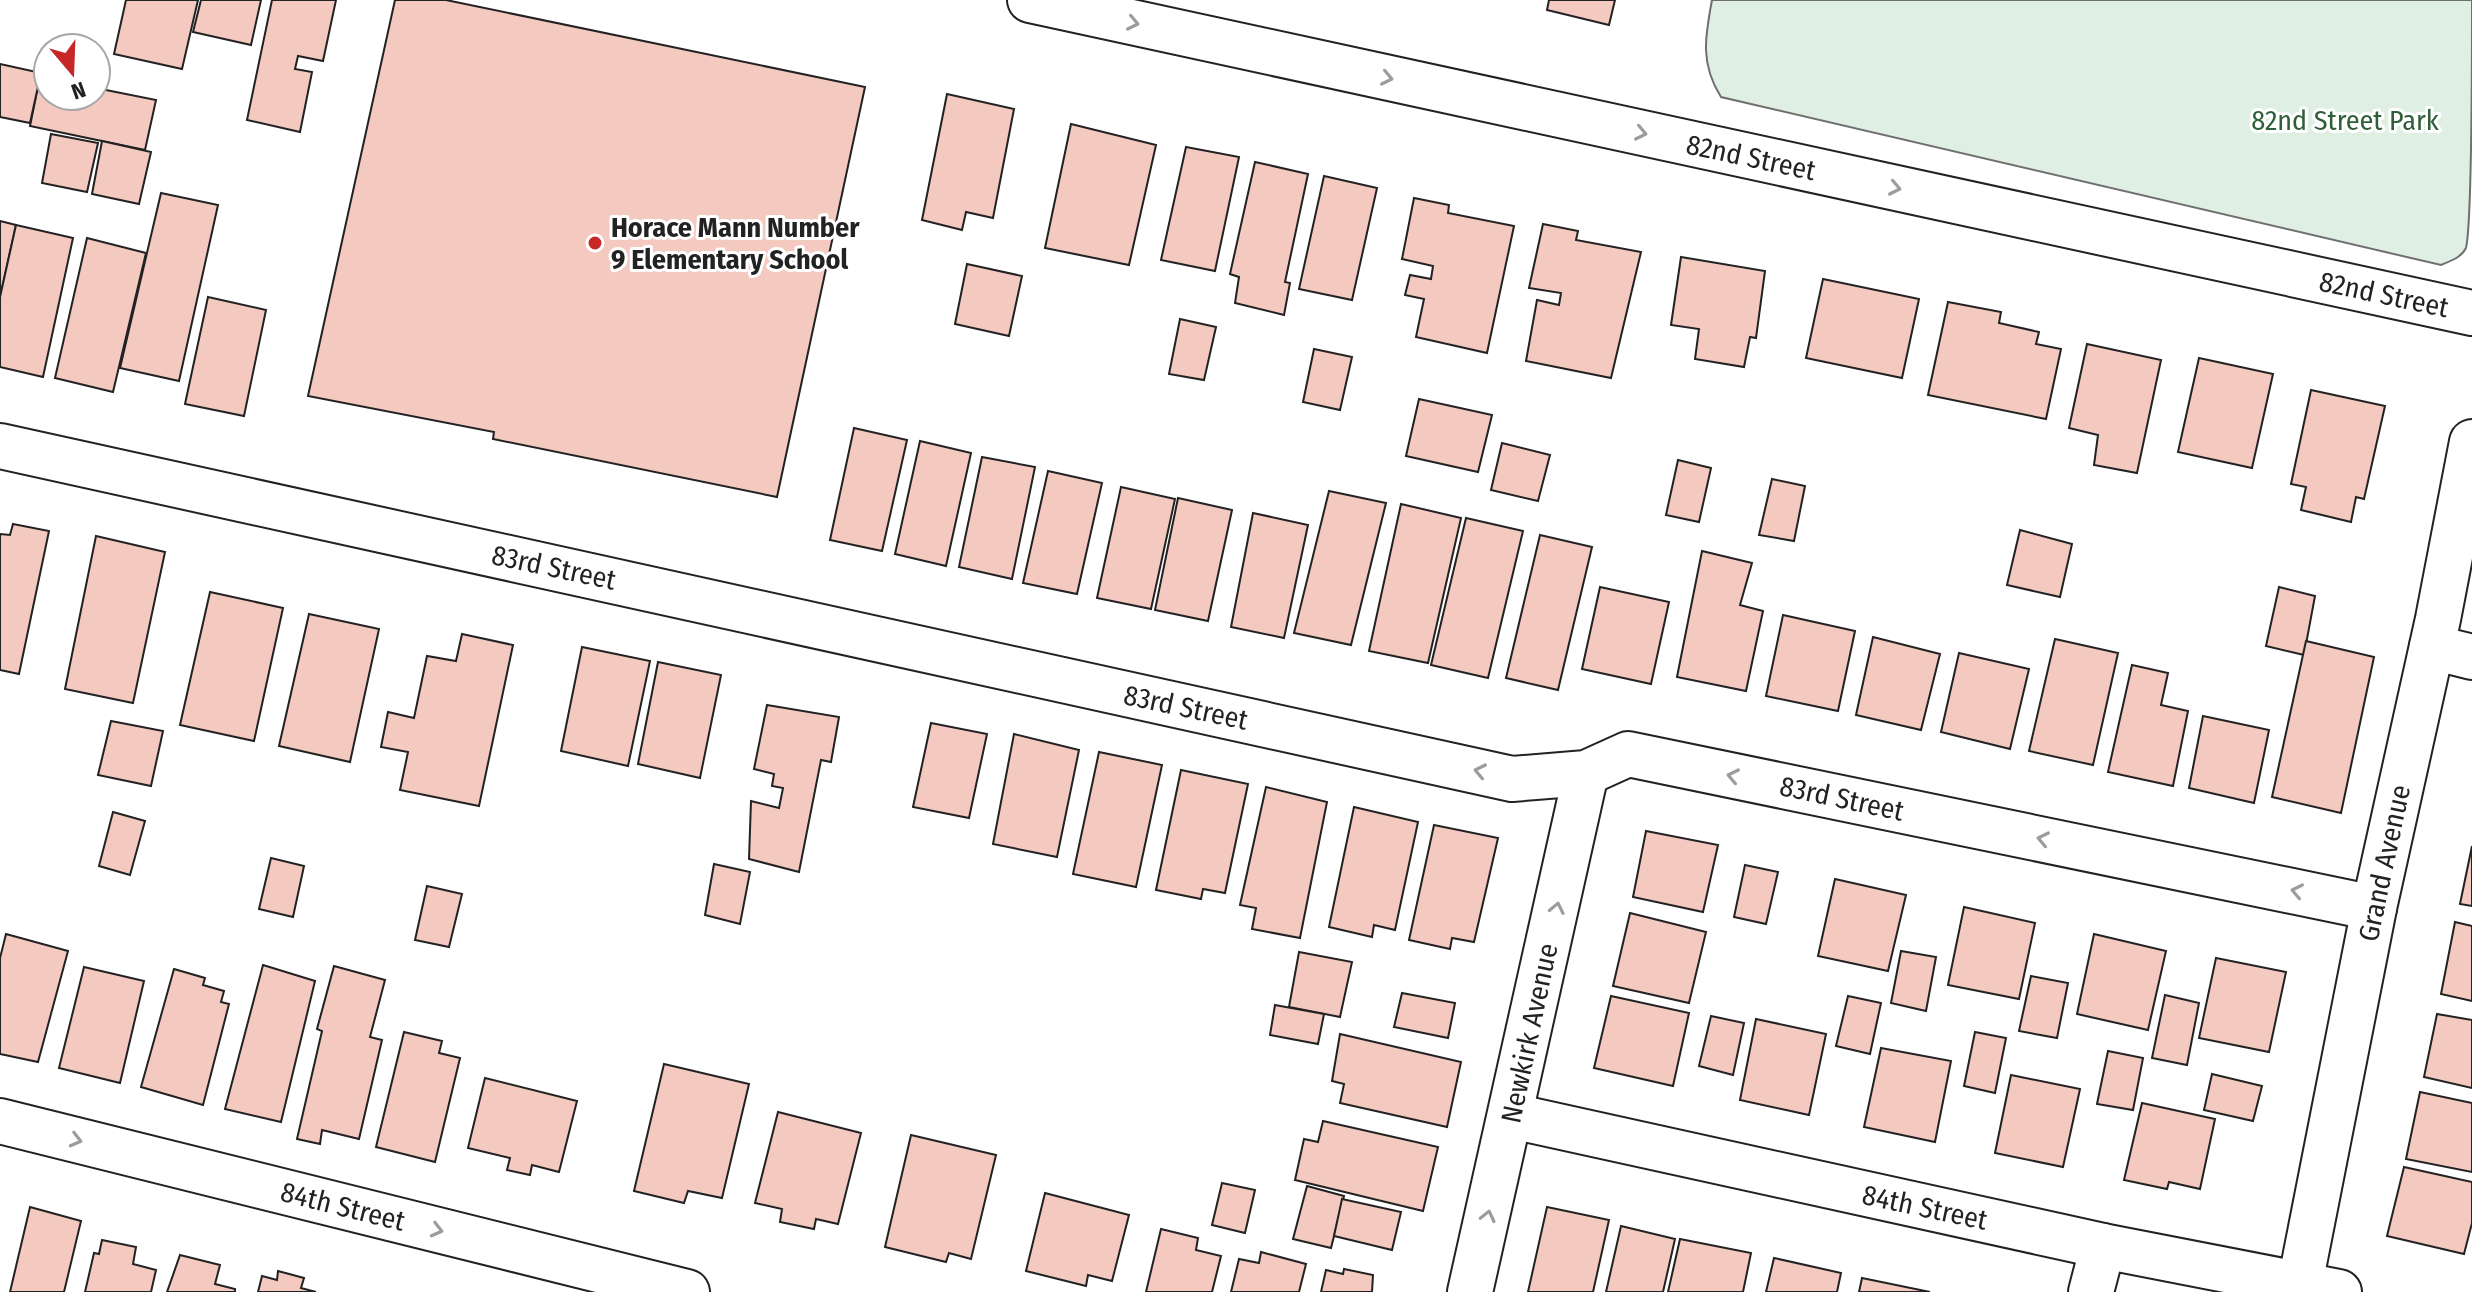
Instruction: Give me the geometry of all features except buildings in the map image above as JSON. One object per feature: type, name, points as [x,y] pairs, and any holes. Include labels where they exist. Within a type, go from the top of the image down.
[{"type":"street","name":"82nd Street","points":[[1030,0],[2472,313]]},
{"type":"street","name":"Grand Avenue","points":[[2319,1288],[2374,908],[2452,652],[2472,442]]},
{"type":"street","name":"83rd Street","points":[[0,446],[1512,779],[1586,773],[1628,754],[2374,908]]},
{"type":"street","name":"Newkirk Avenue","points":[[1470,1292],[1512,1116],[1586,773]]},
{"type":"street","name":"84th Street","points":[[1512,1116],[2103,1246],[2319,1288]]},
{"type":"street","name":"84th Street","points":[[0,1121],[687,1292]]},
{"type":"street","points":[[2091,1292],[2103,1246]]},
{"type":"green space","name":"82nd Street Park","points":[[1712,0],[2472,0],[2471,169],[2466,248],[2458,257],[2441,265],[1721,97],[1707,62]]},
{"type":"place","name":"Horace Mann Number 9 Elementary School","points":[[595,243]]}]
